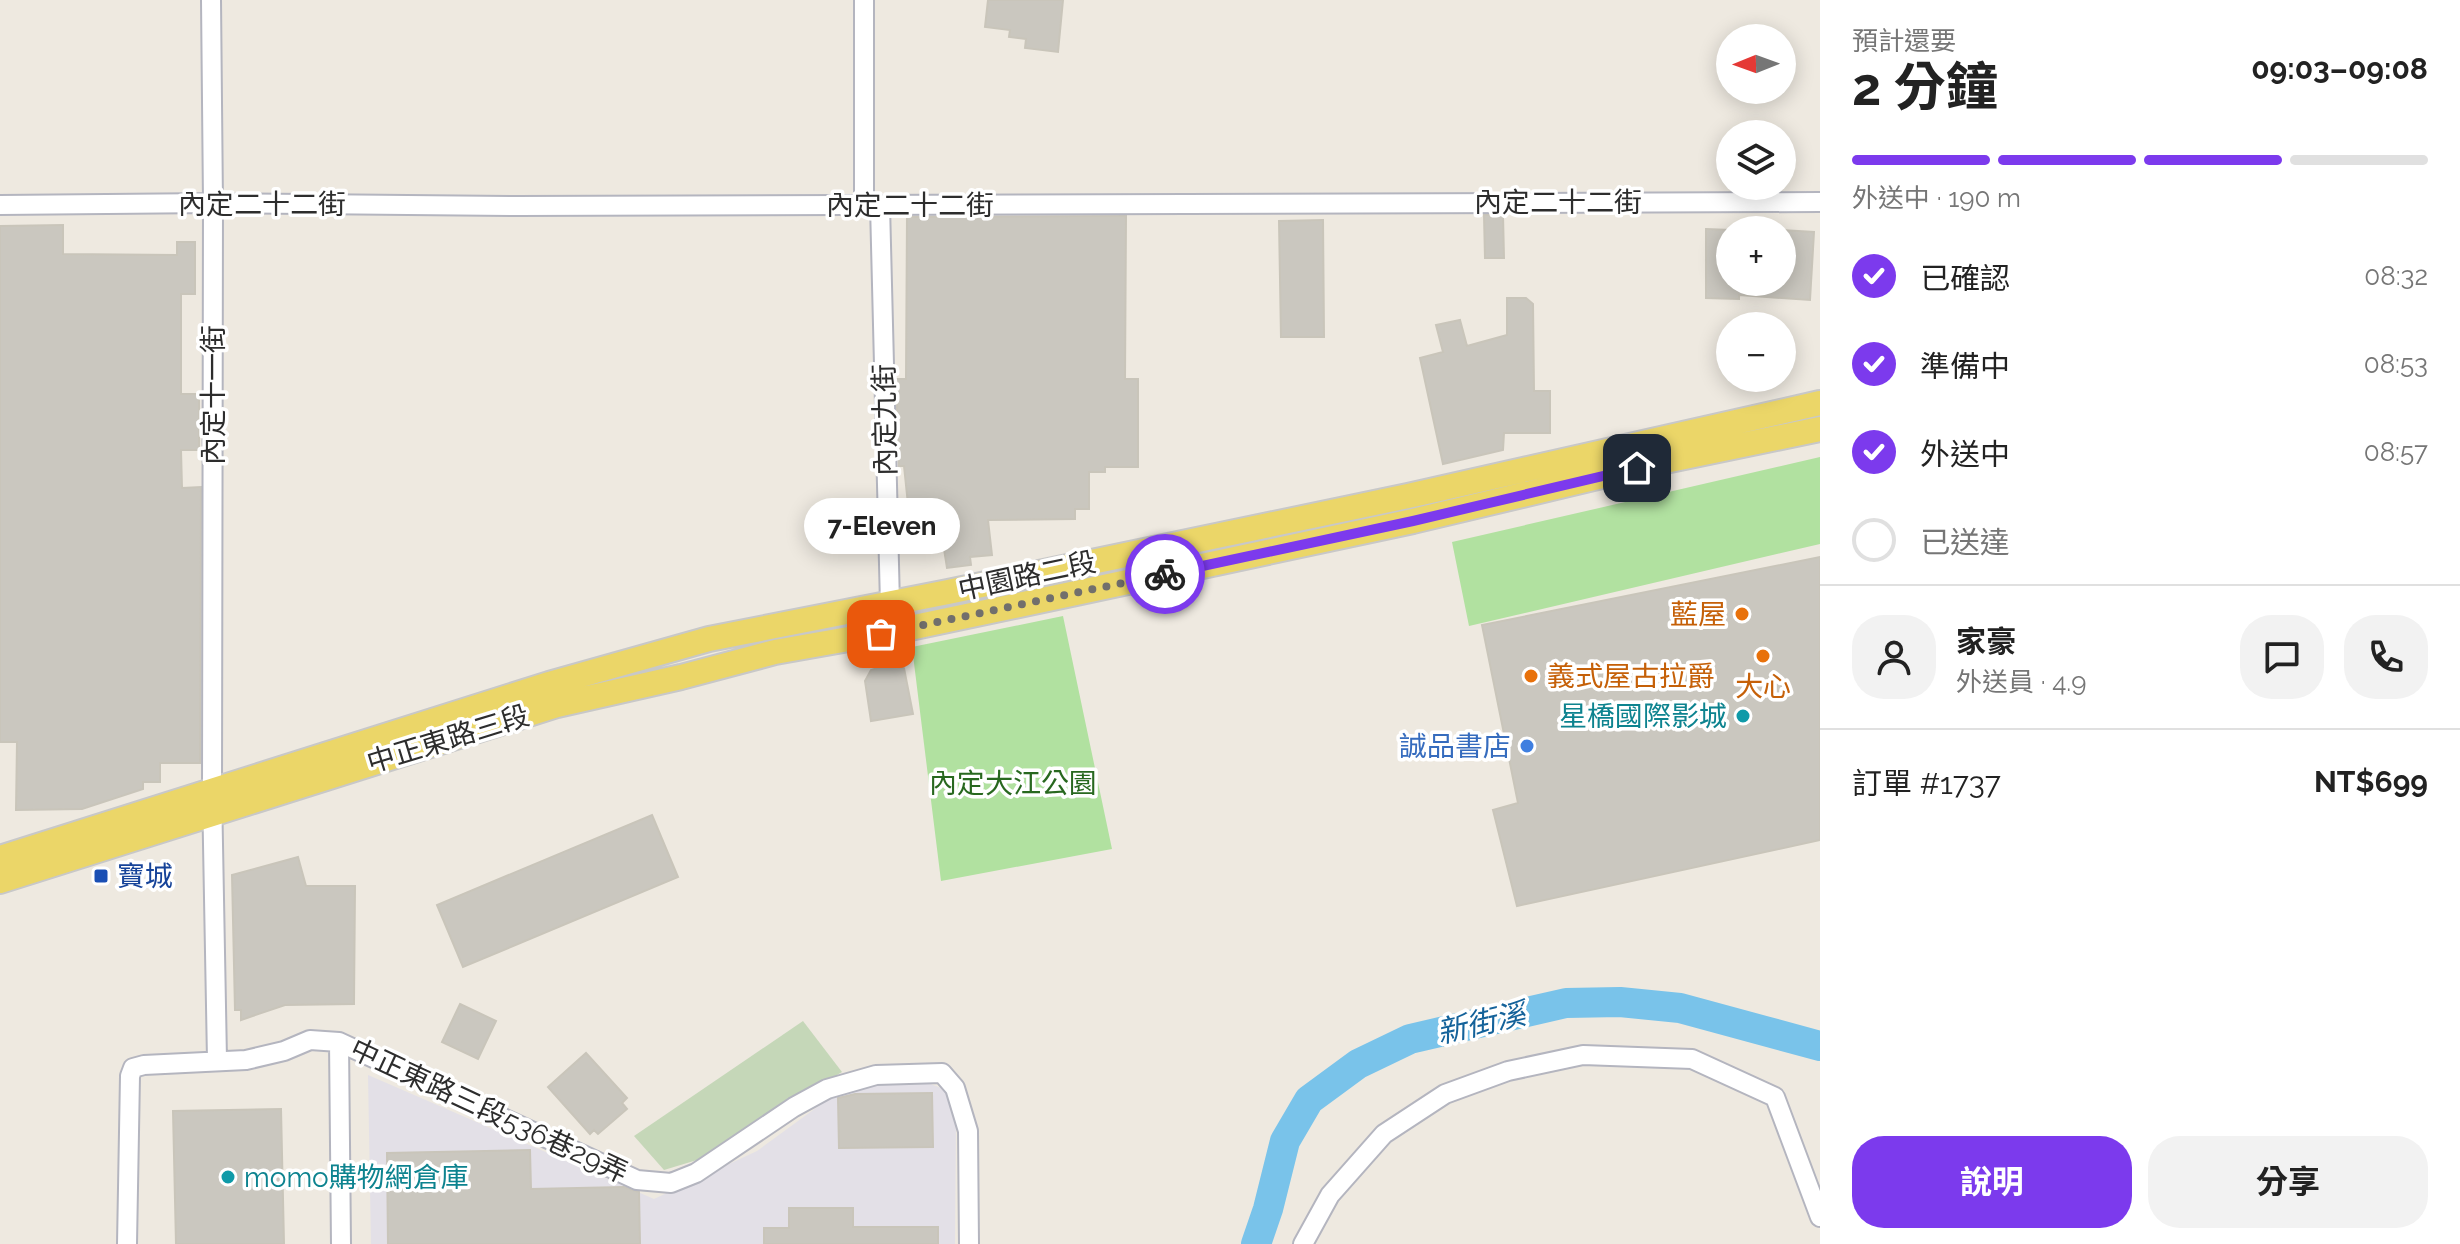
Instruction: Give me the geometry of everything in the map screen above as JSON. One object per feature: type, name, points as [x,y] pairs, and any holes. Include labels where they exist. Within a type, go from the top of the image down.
[{"type":"main road","name":"中園路二段","points":[[213,802],[549,684],[709,639],[1408,496],[1820,403]]},
{"type":"main road","name":"中園路二段","points":[[905,629],[1413,521],[1665,461],[1820,429]]},
{"type":"main road","name":"中正東路三段","points":[[0,858],[213,802],[557,705],[775,652],[905,629]]},
{"type":"main road","name":"中正東路三段","points":[[0,881],[213,802]]},
{"type":"street","name":"內定十一街","points":[[211,0],[213,802],[217,1060]]},
{"type":"street","name":"內定九街","points":[[864,0],[890,604],[905,629]]},
{"type":"street","name":"內定二十二街","points":[[0,205],[1820,202]]},
{"type":"street","name":"中正東路三段536巷29弄","points":[[127,1244],[130,1076],[133,1068],[246,1060],[284,1051],[310,1040],[339,1042],[637,1180],[671,1183],[696,1173],[794,1107],[827,1089],[876,1075],[942,1073],[955,1088],[968,1131],[969,1244]]},
{"type":"street","points":[[339,1042],[341,1244]]},
{"type":"street","points":[[1303,1244],[1330,1195],[1384,1134],[1445,1094],[1508,1071],[1583,1055],[1692,1059],[1775,1097],[1820,1217]]},
{"type":"shaded area","points":[[368,1075],[654,1199],[757,1151],[831,1097],[856,1086],[925,1082],[944,1089],[956,1114],[955,1244],[371,1244]]},
{"type":"green space","points":[[1820,457],[1820,544],[1469,626],[1452,542]]},
{"type":"green space","name":"內定大江公園","points":[[1063,616],[1112,849],[941,881],[912,647]]},
{"type":"green space","points":[[803,1021],[842,1072],[697,1160],[664,1170],[634,1136]]},
{"type":"building","points":[[988,0],[1063,0],[1058,52],[1025,48],[1026,39],[1009,37],[1010,30],[985,27]]},
{"type":"building","points":[[1484,215],[1503,215],[1504,258],[1485,258]]},
{"type":"building","points":[[1126,216],[1125,379],[1138,379],[1138,467],[1105,467],[1105,472],[1089,472],[1089,509],[1075,509],[1075,519],[988,520],[992,555],[970,557],[971,565],[947,568],[941,530],[911,533],[904,466],[899,466],[896,379],[906,379],[907,217]]},
{"type":"building","points":[[1323,220],[1324,337],[1281,337],[1279,221]]},
{"type":"building","points":[[63,225],[63,254],[177,255],[177,242],[195,242],[195,294],[181,294],[181,394],[199,394],[199,450],[181,450],[182,488],[201,487],[200,763],[160,763],[160,782],[143,782],[143,789],[82,809],[16,810],[17,742],[0,742],[0,226]]},
{"type":"building","points":[[1706,229],[1716,229],[1716,296],[1739,296],[1739,299],[1706,298]]},
{"type":"building","points":[[1796,231],[1814,232],[1810,300],[1753,296],[1796,296]]},
{"type":"building","points":[[1507,298],[1526,298],[1533,304],[1534,391],[1550,391],[1550,433],[1504,433],[1503,450],[1443,464],[1420,358],[1443,352],[1436,325],[1460,320],[1467,346],[1507,335]]},
{"type":"building","points":[[1820,557],[1820,840],[1517,906],[1493,810],[1518,803],[1482,625]]},
{"type":"building","points":[[886,665],[904,668],[913,714],[871,721],[865,681],[871,670]]},
{"type":"building","points":[[652,815],[678,877],[463,967],[437,905]]},
{"type":"building","points":[[298,857],[306,886],[355,886],[354,1004],[285,1005],[241,1020],[241,1010],[235,1010],[232,875]]},
{"type":"building","points":[[460,1004],[496,1021],[478,1059],[442,1042]]},
{"type":"building","points":[[586,1053],[627,1098],[622,1103],[627,1109],[598,1134],[594,1130],[590,1134],[548,1087]]},
{"type":"building","points":[[932,1093],[933,1147],[839,1148],[838,1098],[855,1094]]},
{"type":"building","name":"momo購物網倉庫","points":[[281,1109],[284,1244],[176,1244],[173,1111]]},
{"type":"building","points":[[530,1150],[531,1189],[624,1187],[639,1192],[640,1244],[388,1244],[387,1153]]},
{"type":"building","points":[[789,1208],[853,1208],[853,1227],[938,1227],[938,1244],[764,1244],[764,1228],[789,1228]]},
{"type":"waterway","name":"新街溪","points":[[1256,1244],[1285,1141],[1309,1100],[1358,1064],[1410,1039],[1566,1003],[1620,1002],[1680,1008],[1820,1046]]},
{"type":"way so far","points":[[881,634],[1165,574]]},
{"type":"place","name":"藍屋","points":[[1742,614]]},
{"type":"place","name":"7-Eleven","points":[[881,634]]},
{"type":"place","name":"大心","points":[[1763,656]]},
{"type":"place","name":"義式屋古拉爵","points":[[1531,676]]},
{"type":"place","name":"星橋國際影城","points":[[1743,716]]},
{"type":"place","name":"誠品書店","points":[[1527,746]]},
{"type":"place","name":"寶城","points":[[101,876]]},
{"type":"place","name":"momo購物網倉庫","points":[[228,1177]]},
{"type":"route","points":[[1165,574],[1413,521],[1637,468]]}]
